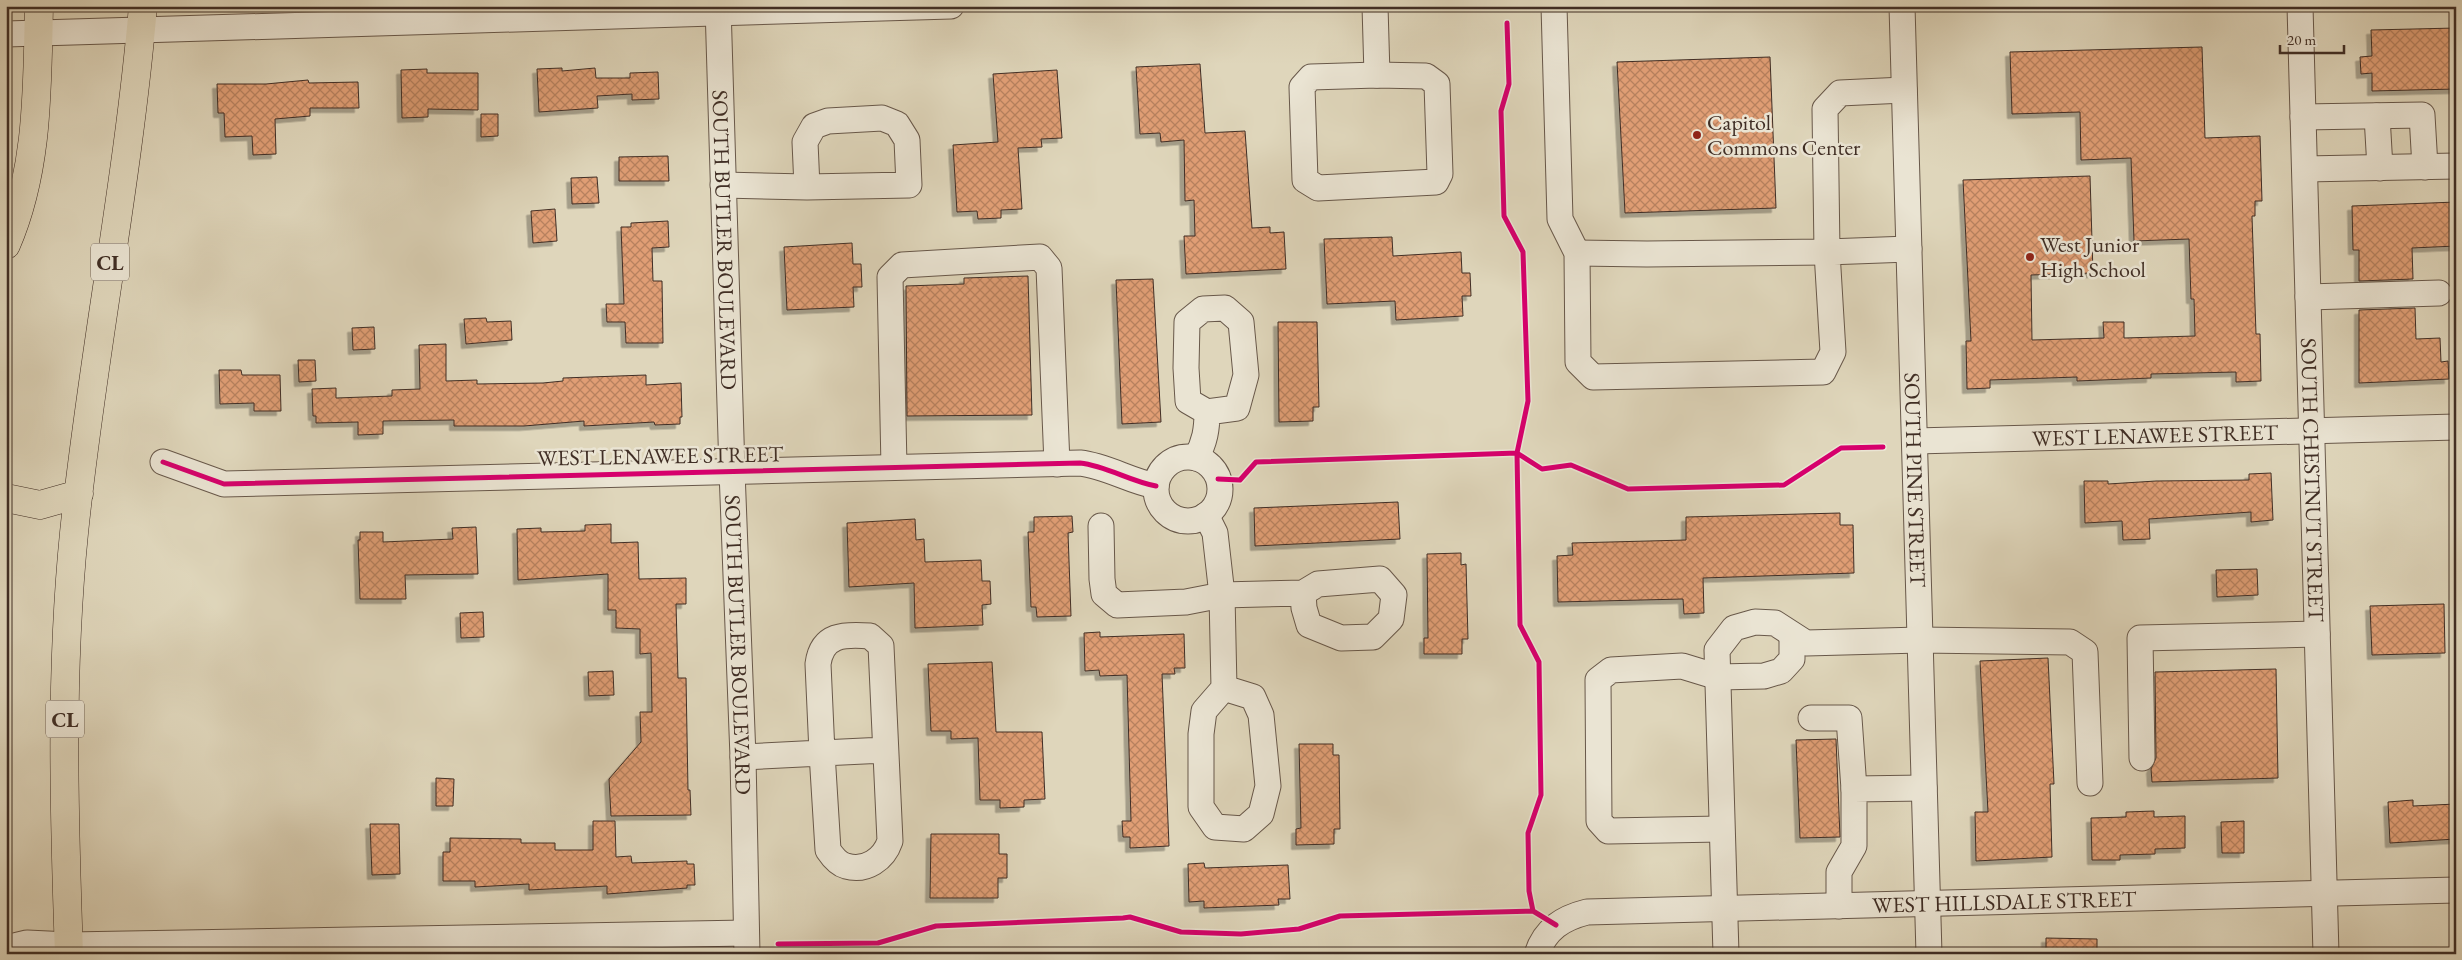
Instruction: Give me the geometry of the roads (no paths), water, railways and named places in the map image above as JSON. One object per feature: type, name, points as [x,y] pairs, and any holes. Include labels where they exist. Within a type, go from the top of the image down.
[{"type":"main road","points":[[6,244],[18,218],[30,163],[36,112],[39,6]]},
{"type":"main road","name":"CL","points":[[69,950],[64,808],[65,680],[74,534],[142,18]]},
{"type":"main road","points":[[6,498],[40,505],[79,494]]},
{"type":"street","points":[[6,34],[38,34],[142,18],[951,6]]},
{"type":"street","points":[[1375,6],[1377,75]]},
{"type":"street","points":[[1554,6],[1560,219],[1576,253],[1578,362],[1593,377],[1823,372],[1833,352],[1827,252],[1825,109],[1840,93],[1904,90]]},
{"type":"street","name":"SOUTH PINE STREET","points":[[1902,6],[1929,954]]},
{"type":"street","name":"SOUTH CHESTNUT STREET","points":[[2300,6],[2326,954]]},
{"type":"street","name":"SOUTH BUTLER BOULEVARD","points":[[718,9],[743,757],[747,944]]},
{"type":"street","points":[[1377,75],[1426,76],[1437,84],[1440,174],[1436,182],[1318,188],[1305,180],[1302,87],[1311,77],[1377,75]]},
{"type":"street","points":[[2303,117],[2422,115],[2425,167]]},
{"type":"street","points":[[2377,116],[2380,168]]},
{"type":"street","points":[[2305,169],[2456,166]]},
{"type":"street","points":[[723,185],[807,187]]},
{"type":"street","points":[[1576,253],[1827,252],[1909,249]]},
{"type":"street","points":[[894,467],[890,277],[902,265],[1040,257],[1049,268],[1058,464]]},
{"type":"street","points":[[2308,297],[2439,293]]},
{"type":"street","points":[[1196,458],[1203,446],[1207,429],[1207,412]]},
{"type":"street","name":"WEST LENAWEE STREET","points":[[1915,441],[2456,427]]},
{"type":"street","points":[[1178,458],[1196,458],[1214,470],[1218,479],[1218,499],[1206,515],[1186,520],[1176,518],[1161,506],[1156,486],[1158,477],[1170,462],[1178,458]]},
{"type":"street","name":"WEST LENAWEE STREET","points":[[163,462],[224,484],[1058,464],[1097,465],[1135,482],[1156,486]]},
{"type":"street","points":[[1206,515],[1215,533],[1222,595],[1224,688],[1204,711],[1201,734],[1201,807],[1215,828],[1244,829],[1261,814],[1268,786],[1261,715],[1253,697],[1224,688]]},
{"type":"street","points":[[1101,526],[1104,594],[1117,605],[1186,602],[1222,595],[1303,593]]},
{"type":"street","points":[[1726,954],[1723,909],[1717,650],[1734,628],[1754,622],[1775,623],[1806,643],[1920,640],[2070,642],[2084,652],[2090,783]]},
{"type":"street","points":[[848,634],[870,636],[881,646],[890,841],[886,853],[877,861],[863,866],[846,866],[836,860],[828,850],[822,753],[818,664],[820,651],[828,641],[848,634]]},
{"type":"street","points":[[2142,758],[2140,638],[2317,634]]},
{"type":"street","points":[[1721,829],[1608,831],[1599,821],[1598,680],[1611,670],[1682,666],[1718,677],[1764,676],[1781,671],[1792,659],[1792,635]]},
{"type":"street","points":[[1811,718],[1849,718],[1854,789],[1854,846],[1839,872],[1839,906]]},
{"type":"street","points":[[743,757],[885,750]]},
{"type":"street","points":[[1854,789],[1924,788]]},
{"type":"street","name":"WEST HILLSDALE STREET","points":[[1537,954],[1545,936],[1556,925],[1571,916],[1587,912],[2324,895],[2456,890]]},
{"type":"street","points":[[6,948],[28,944],[69,950],[747,944]]},
{"type":"place","name":"Capitol Commons Center","points":[[1697,135]]},
{"type":"place","name":"West Junior High School","points":[[2030,257]]}]
